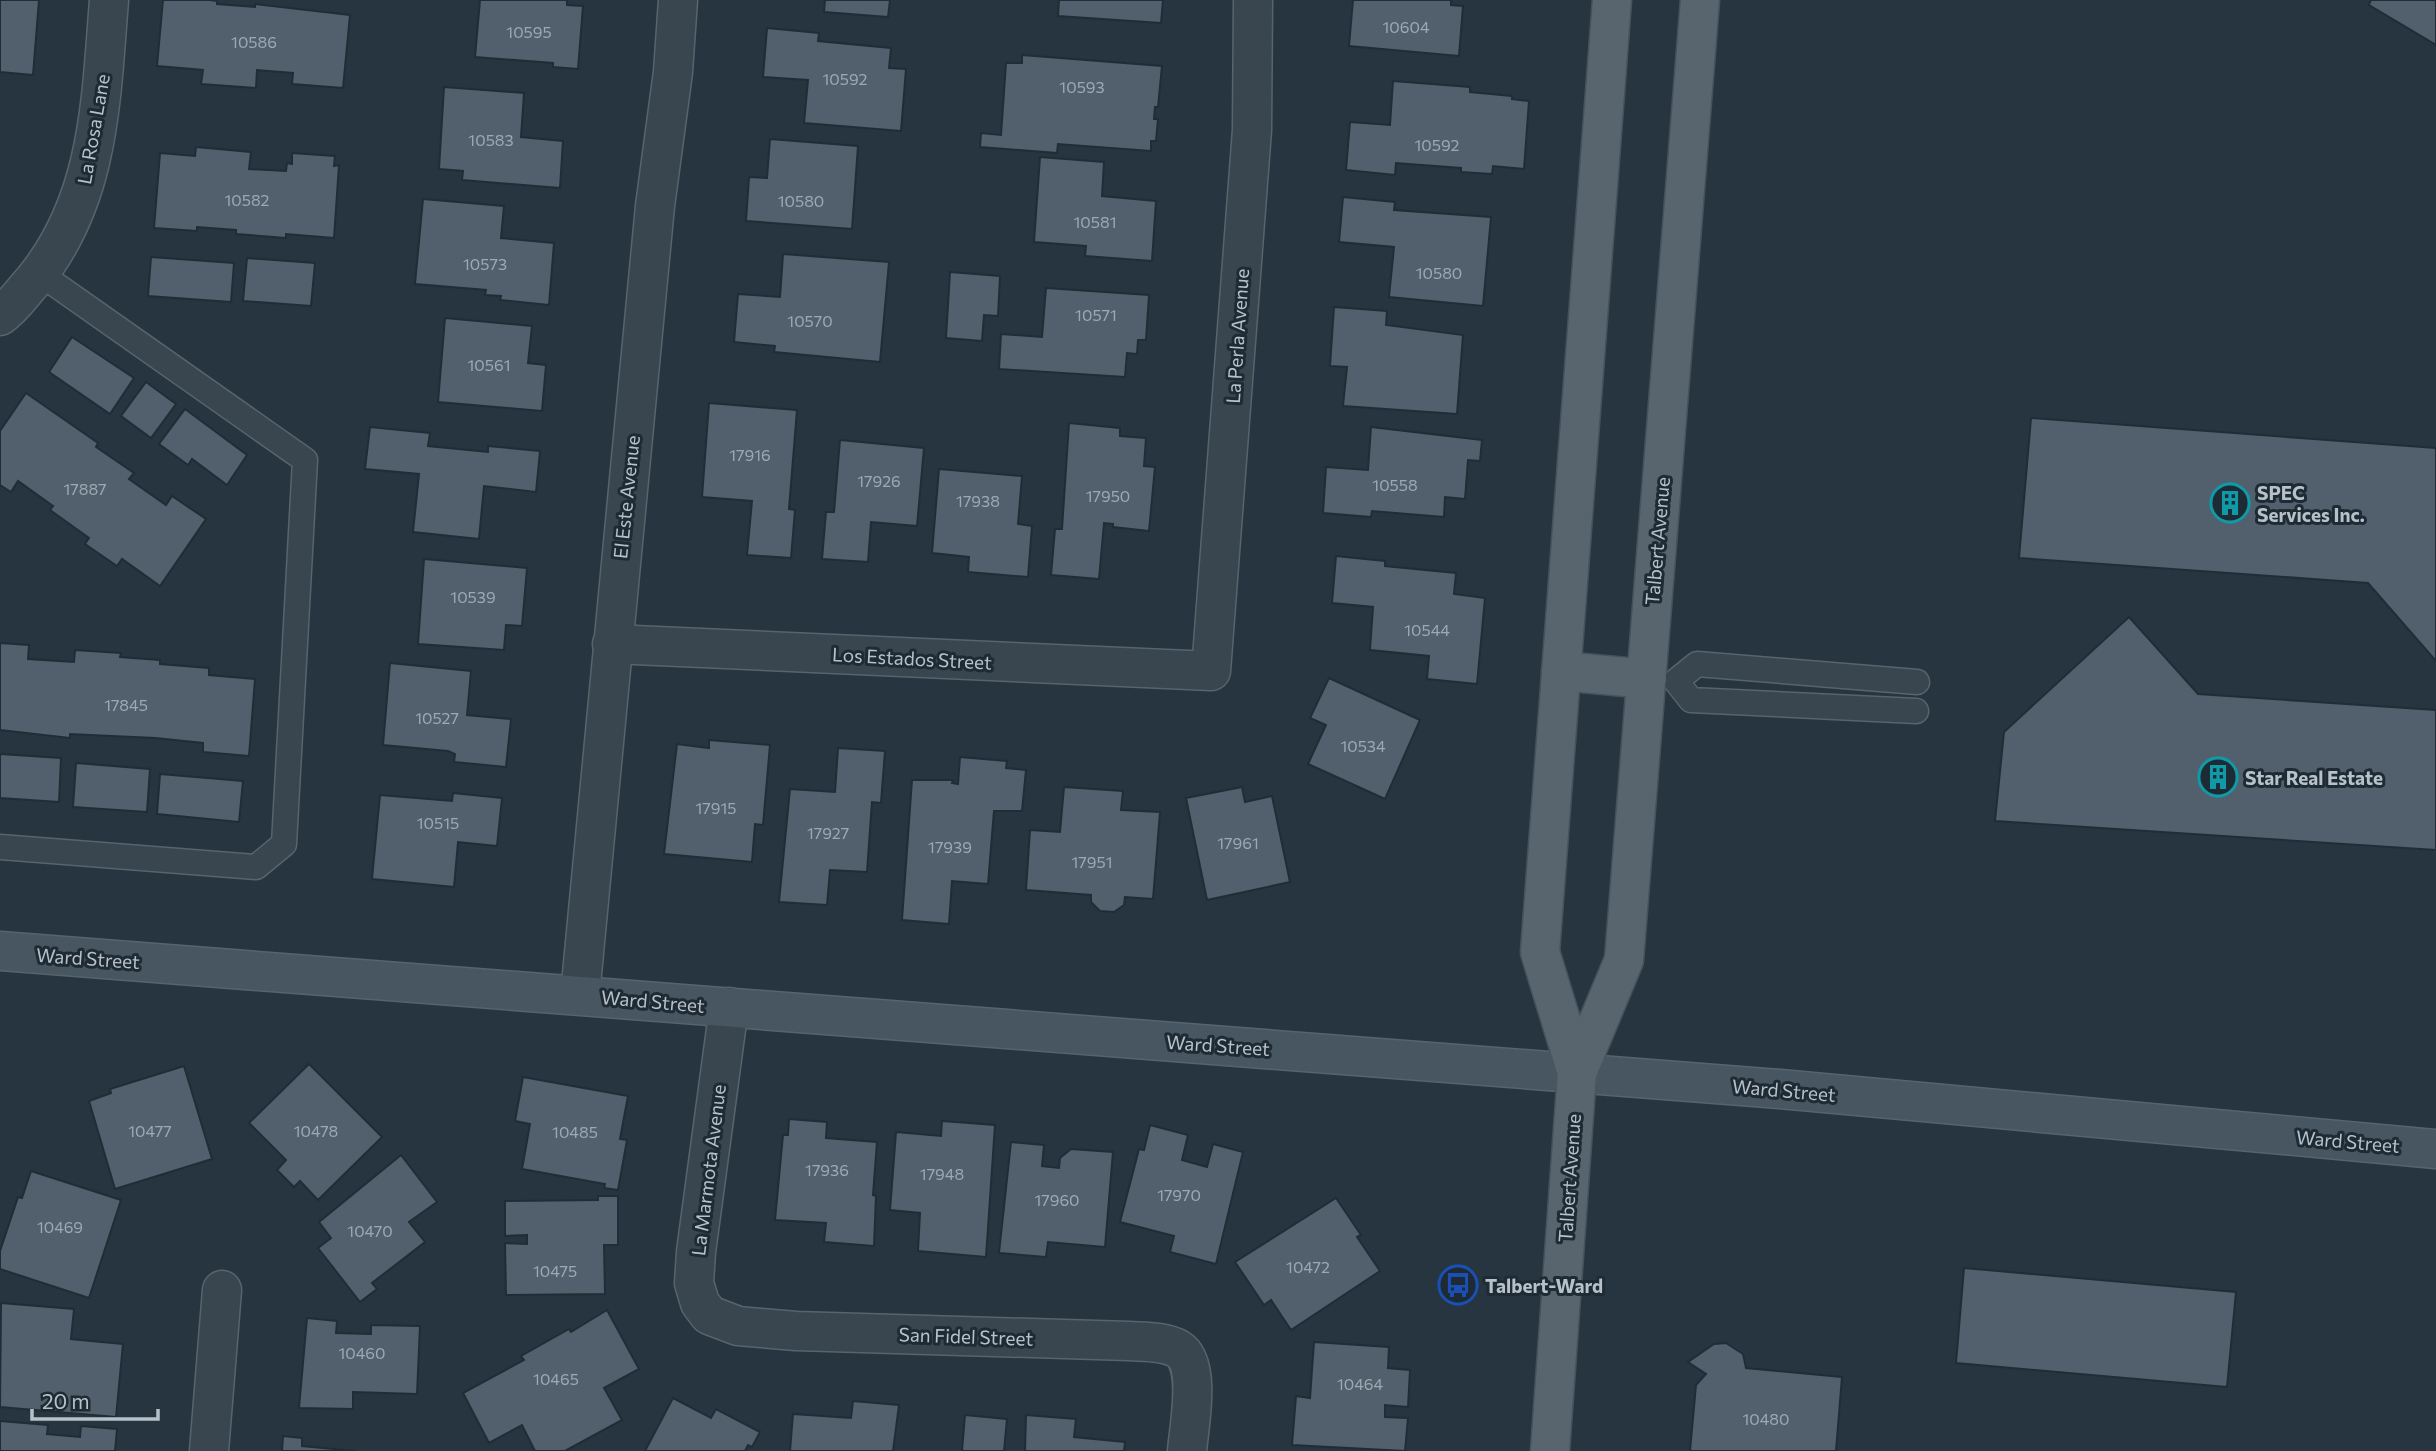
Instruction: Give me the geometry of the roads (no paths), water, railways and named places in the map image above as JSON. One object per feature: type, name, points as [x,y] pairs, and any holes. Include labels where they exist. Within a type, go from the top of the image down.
[{"type":"main road","name":"Talbert Avenue","points":[[1577,1073],[1540,952],[1612,0]]},
{"type":"main road","name":"Talbert Avenue","points":[[1550,1451],[1577,1073],[1624,960],[1662,680],[1700,0]]},
{"type":"main road","points":[[1561,671],[1662,680]]},
{"type":"street","name":"La Rosa Lane","points":[[0,316],[52,256],[88,179],[101,97],[109,0]]},
{"type":"street","name":"El Este Avenue","points":[[580,995],[612,644],[678,0]]},
{"type":"street","name":"La Perla Avenue","points":[[1211,671],[1252,130],[1253,0]]},
{"type":"street","name":"Los Estados Street","points":[[612,644],[1211,671]]},
{"type":"street","name":"Ward Street","points":[[0,951],[1577,1073],[2436,1149]]},
{"type":"street","name":"La Marmota Avenue","points":[[721,1322],[709,1315],[700,1303],[694,1283],[729,1007]]},
{"type":"street","points":[[209,1451],[222,1290]]},
{"type":"street","name":"San Fidel Street","points":[[721,1322],[796,1331],[1155,1343],[1181,1351],[1193,1377],[1188,1451]]},
{"type":"lane","points":[[0,847],[256,867],[284,844],[304,460],[39,273]]},
{"type":"lane","points":[[1662,680],[1697,664],[1917,682]]},
{"type":"lane","points":[[1662,680],[1691,700],[1916,711]]},
{"type":"place","name":"SPEC Services Inc.","points":[[2230,503]]},
{"type":"place","name":"Star Real Estate","points":[[2218,777]]},
{"type":"place","name":"Talbert-Ward","points":[[1458,1285]]}]
